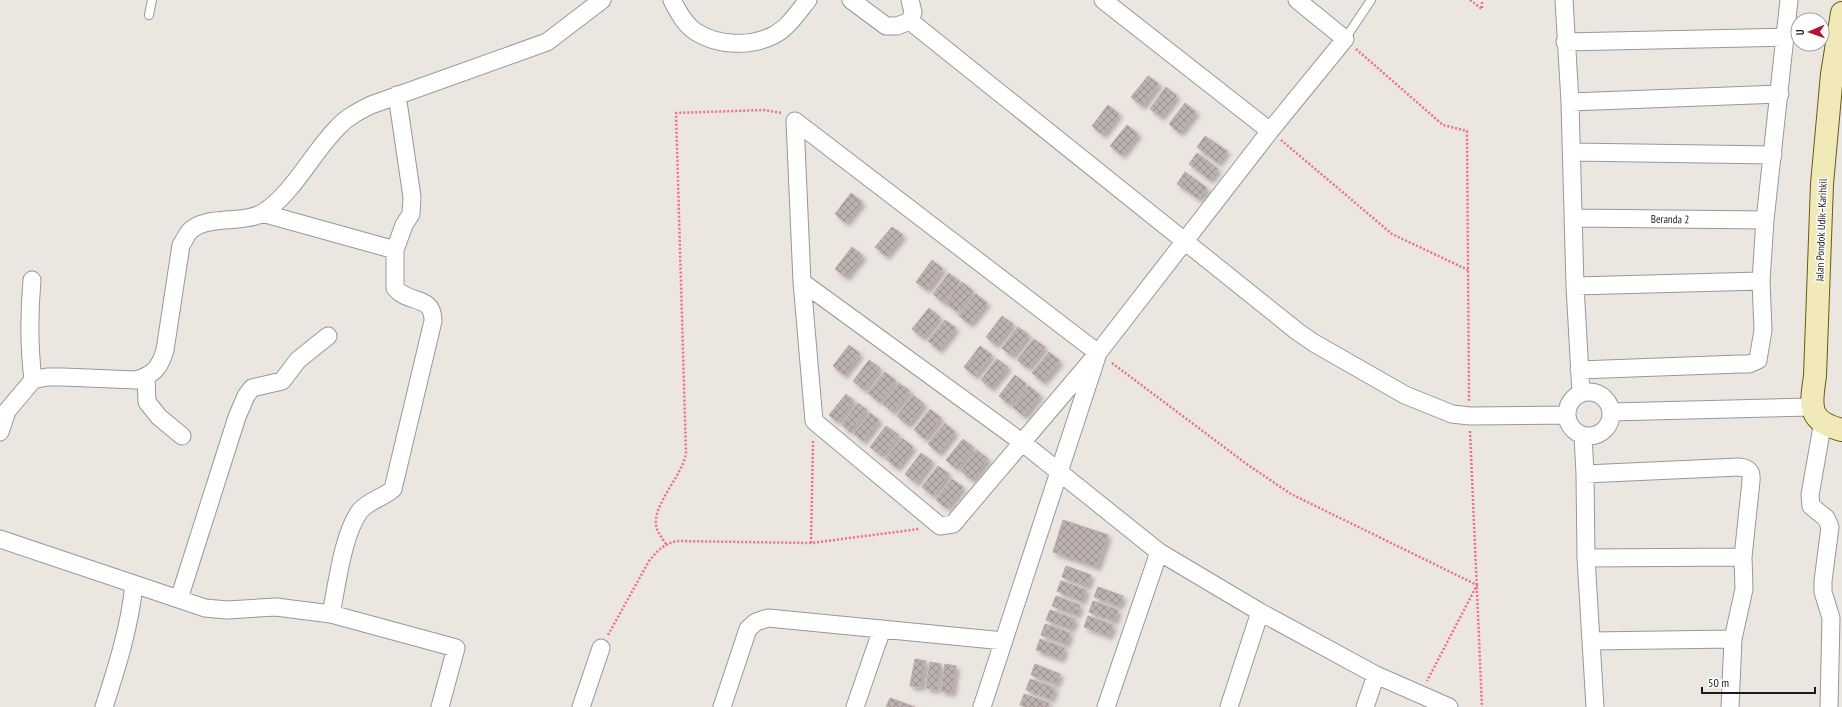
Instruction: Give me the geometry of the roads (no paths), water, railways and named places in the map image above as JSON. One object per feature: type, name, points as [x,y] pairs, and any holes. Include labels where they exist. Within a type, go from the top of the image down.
[{"type":"street","points":[[0,432],[4,408],[33,380],[47,377],[122,381],[146,378],[155,372],[161,363],[165,350],[181,245],[189,232],[199,224],[248,218],[262,213],[278,201],[338,126],[353,114],[397,95],[547,42],[602,0]]},
{"type":"street","points":[[672,0],[686,22],[696,32],[714,39],[735,44],[758,42],[775,35],[789,22],[808,0]]},
{"type":"street","points":[[851,0],[886,26],[897,26],[910,21]]},
{"type":"street","points":[[910,0],[913,12],[910,21]]},
{"type":"street","points":[[1103,0],[1270,131]]},
{"type":"street","points":[[1098,353],[795,121],[802,282],[814,421],[940,526],[953,524],[1098,353],[1270,131],[1345,39],[1297,0]]},
{"type":"street","points":[[1564,0],[1565,42],[1570,102],[1575,286],[1581,393]]},
{"type":"street","points":[[1579,370],[1740,364],[1756,362],[1758,360],[1763,330],[1761,281],[1765,220],[1780,94],[1789,0]]},
{"type":"street","name":"Jalan Pondok Udik–Karihkil","points":[[1825,419],[1815,376],[1822,184],[1832,74],[1842,13]]},
{"type":"street","points":[[910,21],[1314,344],[1406,395],[1452,414],[1470,416],[1567,414]]},
{"type":"street","points":[[1565,42],[1786,37]]},
{"type":"street","points":[[1570,102],[1780,94]]},
{"type":"street","points":[[331,614],[351,524],[361,510],[373,501],[386,496],[393,489],[433,321],[432,308],[404,296],[395,288],[395,250],[404,225],[411,214],[412,197],[397,95]]},
{"type":"street","points":[[1572,152],[1773,155]]},
{"type":"street","points":[[262,213],[395,250]]},
{"type":"street","name":"Beranda 2","points":[[1574,218],[1765,220]]},
{"type":"street","points":[[32,280],[29,325],[33,380]]},
{"type":"street","points":[[1575,286],[1761,281]]},
{"type":"street","points":[[802,282],[1023,442],[1060,474],[1159,552],[1260,612],[1376,675],[1449,707]]},
{"type":"street","points":[[179,599],[237,417],[246,396],[252,388],[282,380],[298,360],[328,336]]},
{"type":"street","points":[[982,707],[1060,474],[1098,353]]},
{"type":"street","points":[[146,378],[147,402],[159,417],[182,436]]},
{"type":"street","points":[[1588,392],[1601,395],[1606,400],[1611,412],[1608,426],[1597,434],[1583,435],[1572,427],[1567,414],[1571,401],[1581,393],[1588,392]]},
{"type":"street","points":[[1611,412],[1825,419],[1810,495],[1811,506],[1826,518],[1830,526],[1831,534],[1823,581],[1823,592],[1831,618],[1829,707]]},
{"type":"street","points":[[1583,435],[1586,558],[1595,707]]},
{"type":"street","points":[[1585,474],[1739,467],[1748,469],[1750,472],[1752,481],[1743,557],[1744,589],[1733,639],[1730,707]]},
{"type":"street","points":[[0,539],[205,608],[227,610],[276,607],[331,614],[456,648],[440,707]]},
{"type":"street","points":[[1106,707],[1159,552]]},
{"type":"street","points":[[1586,558],[1743,557]]},
{"type":"street","points":[[104,707],[114,680],[127,627],[132,605],[134,584]]},
{"type":"street","points":[[1229,707],[1260,612]]},
{"type":"street","points":[[722,707],[748,629],[756,622],[768,618],[1004,641]]},
{"type":"street","points":[[855,707],[882,630]]},
{"type":"street","points":[[1591,641],[1733,639]]},
{"type":"street","points":[[581,707],[601,648]]},
{"type":"street","points":[[1365,707],[1376,675]]},
{"type":"lane","points":[[149,15],[152,0]]},
{"type":"lane","points":[[1345,39],[1371,0]]}]
